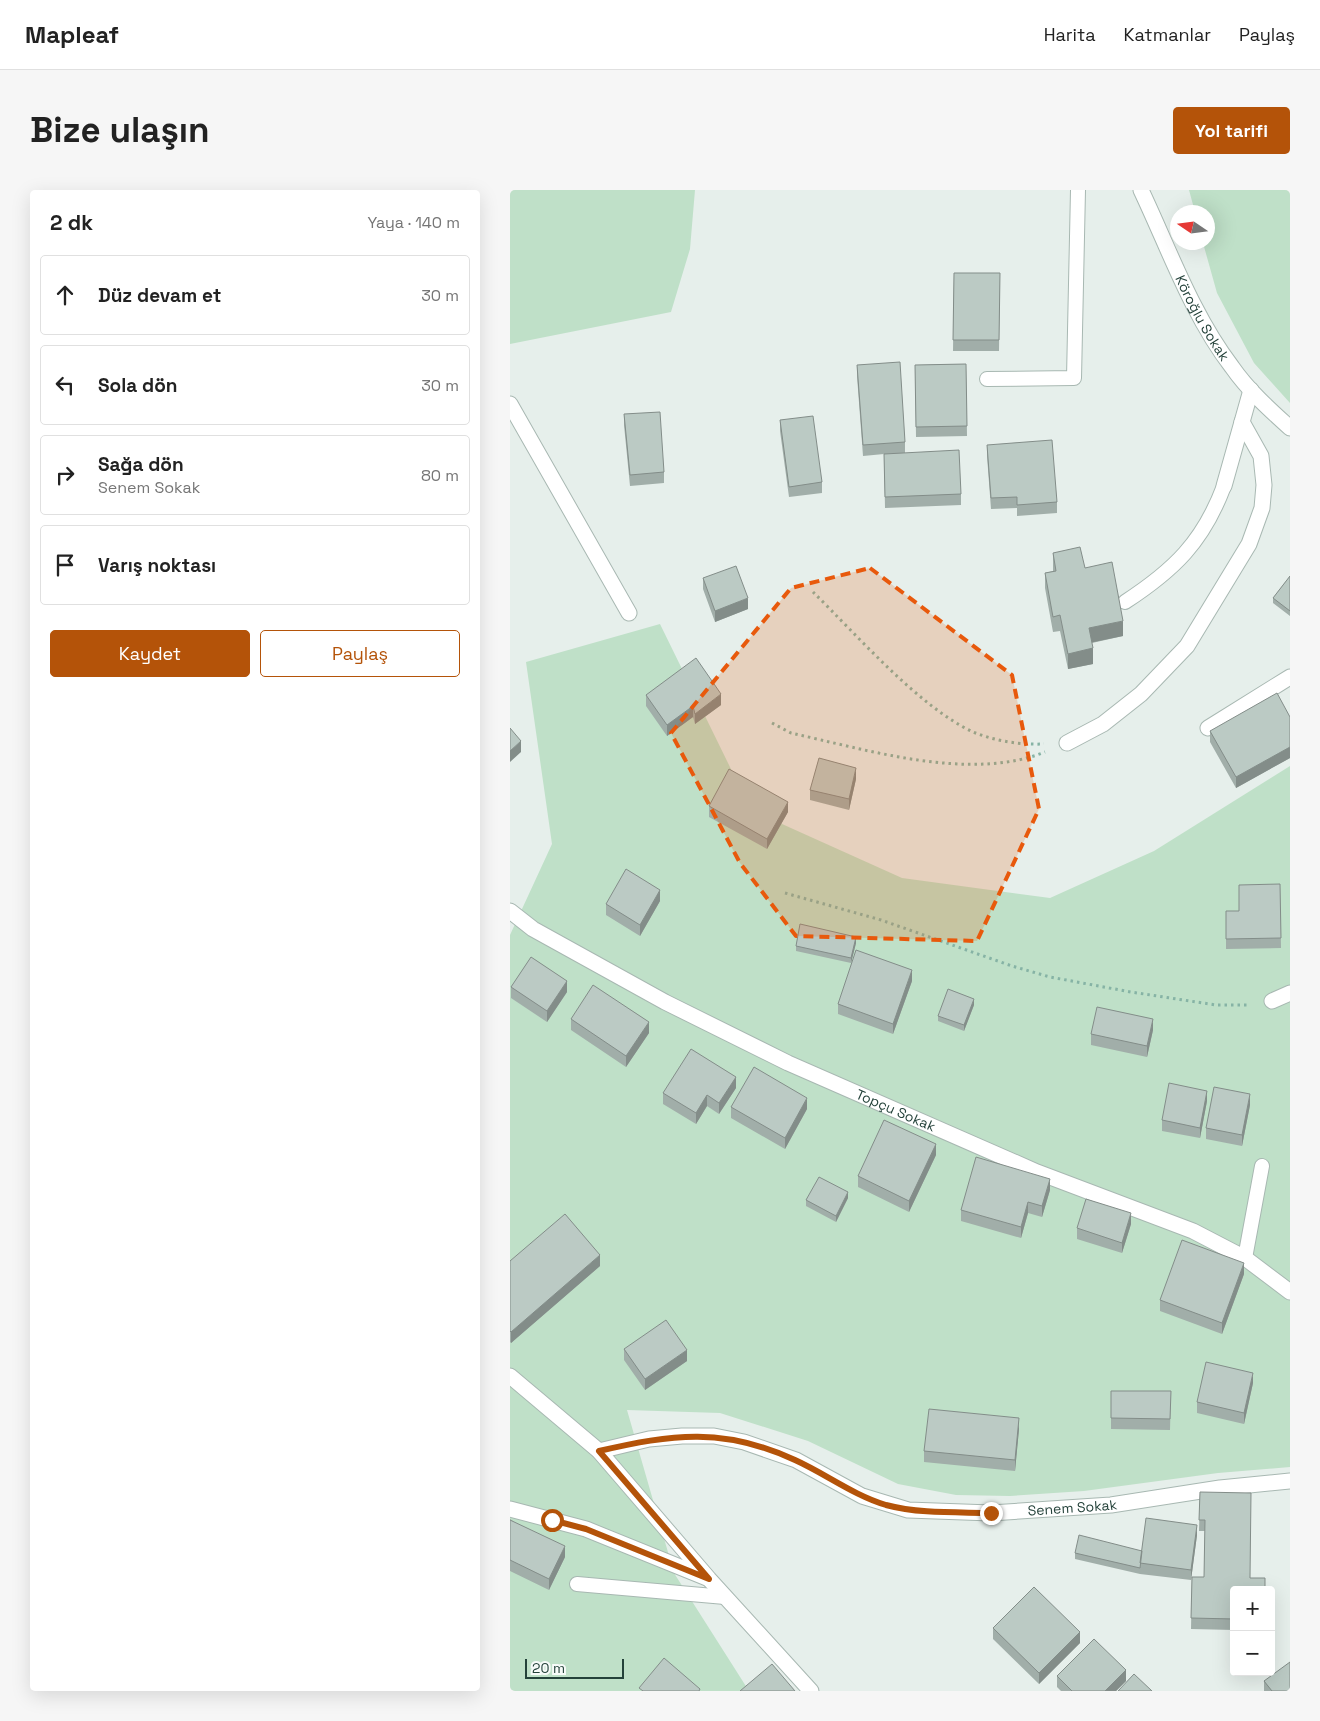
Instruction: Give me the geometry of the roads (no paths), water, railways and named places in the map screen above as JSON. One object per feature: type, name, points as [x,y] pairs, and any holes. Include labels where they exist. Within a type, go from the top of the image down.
[{"type":"street","name":"Köroğlu Sokak","points":[[1141,190],[1204,323],[1232,367],[1251,390],[1290,428]]},
{"type":"street","points":[[1224,486],[1251,390]]},
{"type":"street","points":[[510,404],[629,613]]},
{"type":"street","points":[[1067,743],[1103,724],[1140,694],[1187,646],[1249,544],[1262,508],[1264,485],[1261,456],[1242,422]]},
{"type":"street","points":[[1208,728],[1290,677]]},
{"type":"street","name":"Topçu Sokak","points":[[510,911],[533,929],[639,988],[788,1063],[1037,1172],[1186,1228],[1245,1258],[1290,1292]]},
{"type":"street","points":[[1272,1001],[1290,993]]},
{"type":"street","points":[[510,1376],[599,1451],[709,1579],[811,1691]]},
{"type":"street","name":"Senem Sokak","points":[[599,1451],[649,1439],[714,1436],[744,1442],[796,1460],[862,1496],[908,1510],[991,1513],[1101,1506],[1220,1488],[1290,1481]]},
{"type":"street","points":[[510,1510],[586,1529],[709,1579]]},
{"type":"lane","points":[[987,379],[1074,378],[1078,190]]},
{"type":"lane","points":[[1125,602],[1158,580],[1192,546],[1213,515],[1224,486]]},
{"type":"lane","points":[[1245,1258],[1262,1166]]},
{"type":"lane","points":[[577,1584],[725,1597]]}]
